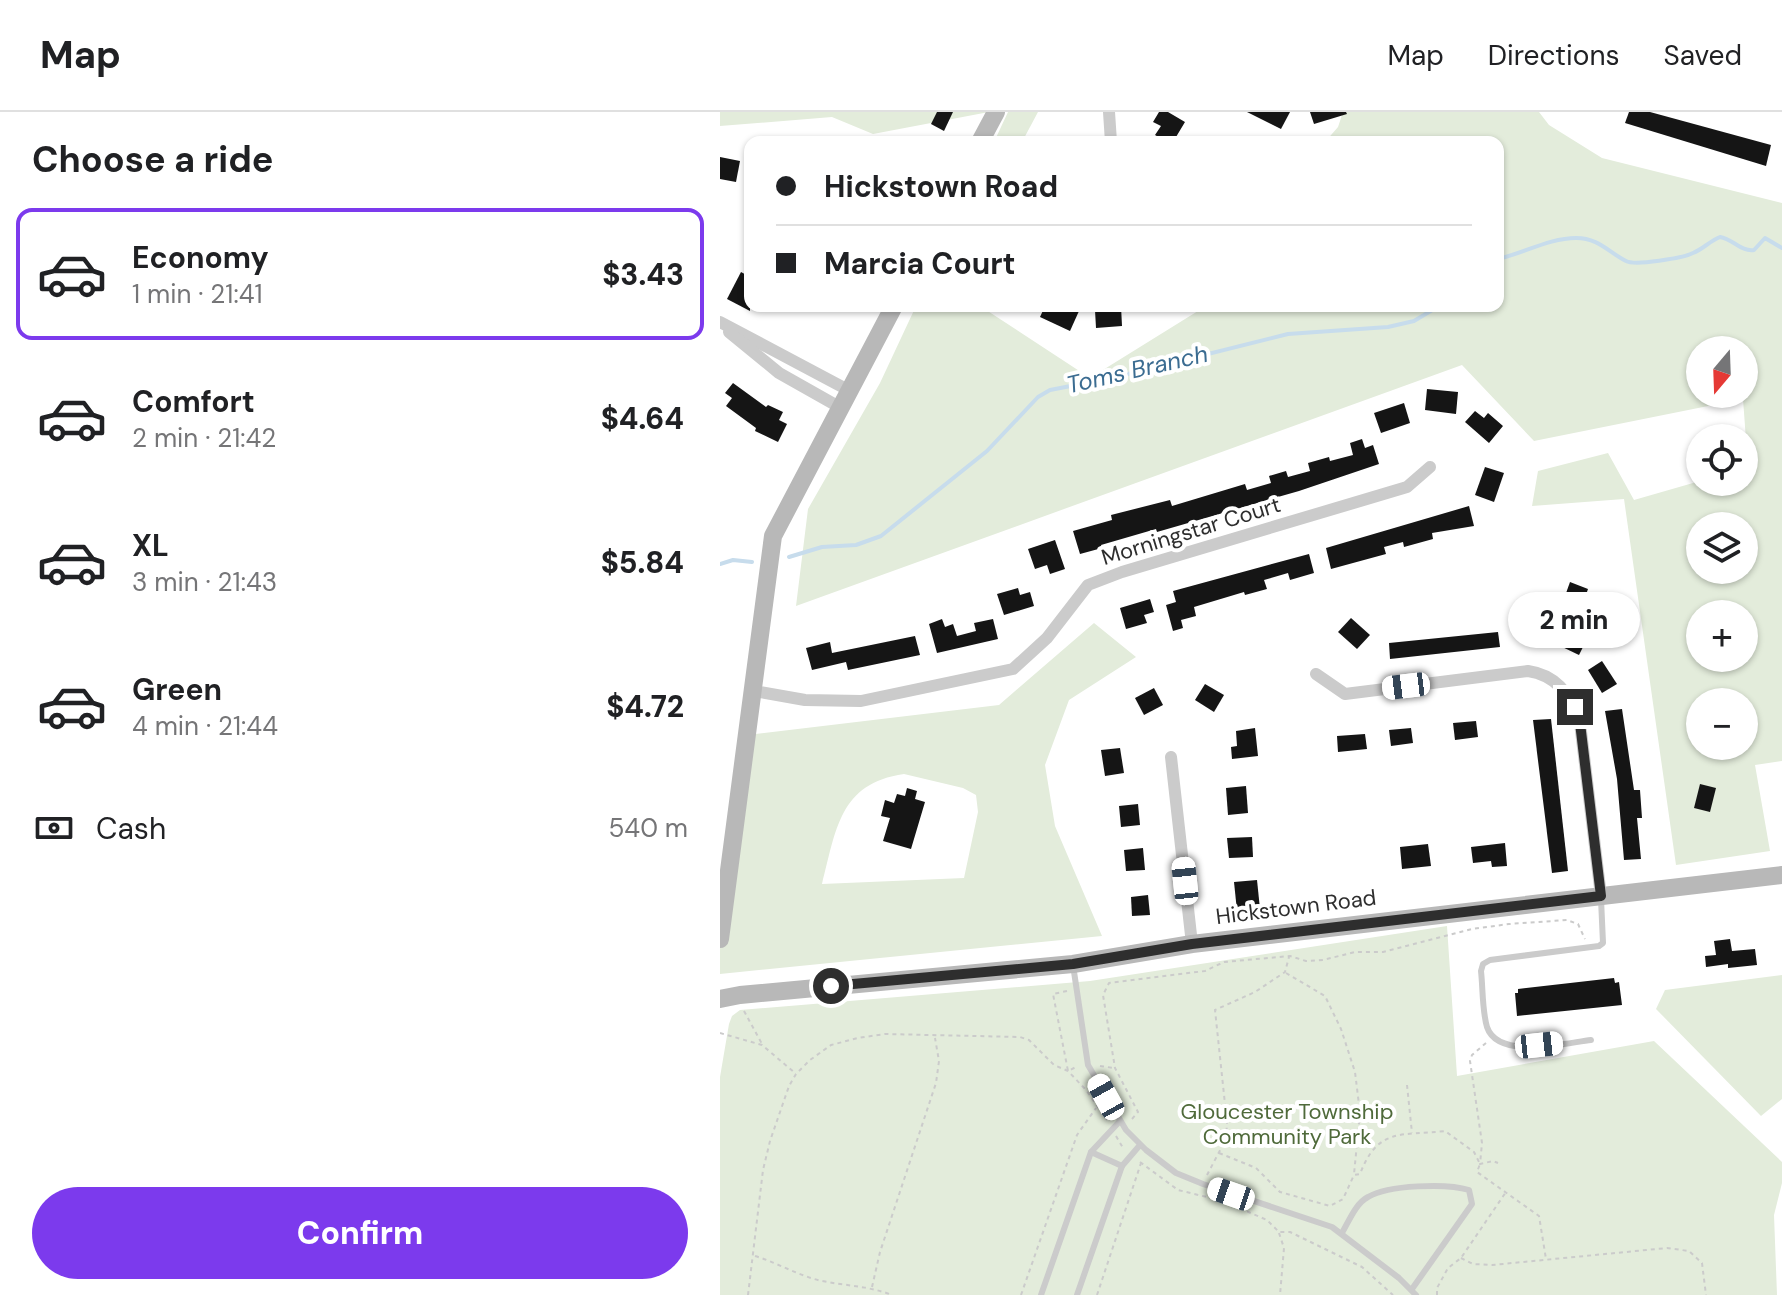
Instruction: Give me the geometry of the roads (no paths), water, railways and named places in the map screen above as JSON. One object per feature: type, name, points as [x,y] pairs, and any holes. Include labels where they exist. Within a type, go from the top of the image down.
[{"type":"street","points":[[983,136],[996,112]]},
{"type":"street","points":[[1109,112],[1111,136]]},
{"type":"street","points":[[720,939],[773,536],[891,312]]},
{"type":"street","points":[[720,324],[850,391]]},
{"type":"street","points":[[720,324],[779,373],[841,408]]},
{"type":"street","name":"Morningstar Court","points":[[754,691],[805,700],[861,701],[1013,669],[1047,638],[1088,585],[1122,572],[1407,487],[1430,467]]},
{"type":"street","points":[[1316,674],[1345,694],[1528,671],[1544,673],[1554,680],[1575,707],[1580,723],[1601,896]]},
{"type":"street","points":[[1171,757],[1192,944]]},
{"type":"street","name":"Hickstown Road","points":[[720,999],[1073,964],[1192,944],[1782,875]]},
{"type":"lane","points":[[1591,1040],[1513,1048],[1505,1046],[1487,1027],[1481,971],[1483,964],[1503,958],[1599,946],[1603,943],[1601,896]]},
{"type":"lane","points":[[1073,964],[1088,1065],[1126,1130],[1159,1162],[1203,1184],[1332,1227],[1414,1292],[1472,1204],[1469,1190],[1454,1185],[1386,1191],[1367,1197],[1358,1205],[1342,1233]]},
{"type":"lane","points":[[1041,1295],[1091,1152],[1120,1121]]},
{"type":"lane","points":[[1077,1295],[1122,1166],[1140,1145]]},
{"type":"lane","points":[[1091,1152],[1122,1166]]},
{"type":"waterway","name":"Toms Branch","points":[[1504,257],[1547,243],[1576,238],[1597,243],[1626,261],[1639,263],[1688,255],[1720,237],[1749,250],[1754,250],[1765,238],[1782,248]]},
{"type":"waterway","name":"Toms Branch","points":[[789,557],[822,547],[856,545],[881,536],[987,451],[1038,397],[1050,390],[1112,378],[1288,334],[1388,327],[1414,321],[1429,312]]},
{"type":"waterway","name":"Toms Branch","points":[[720,564],[733,560],[752,562]]},
{"type":"park label","name":"Gloucester Township Community Park","points":[[1287,1124]]}]
